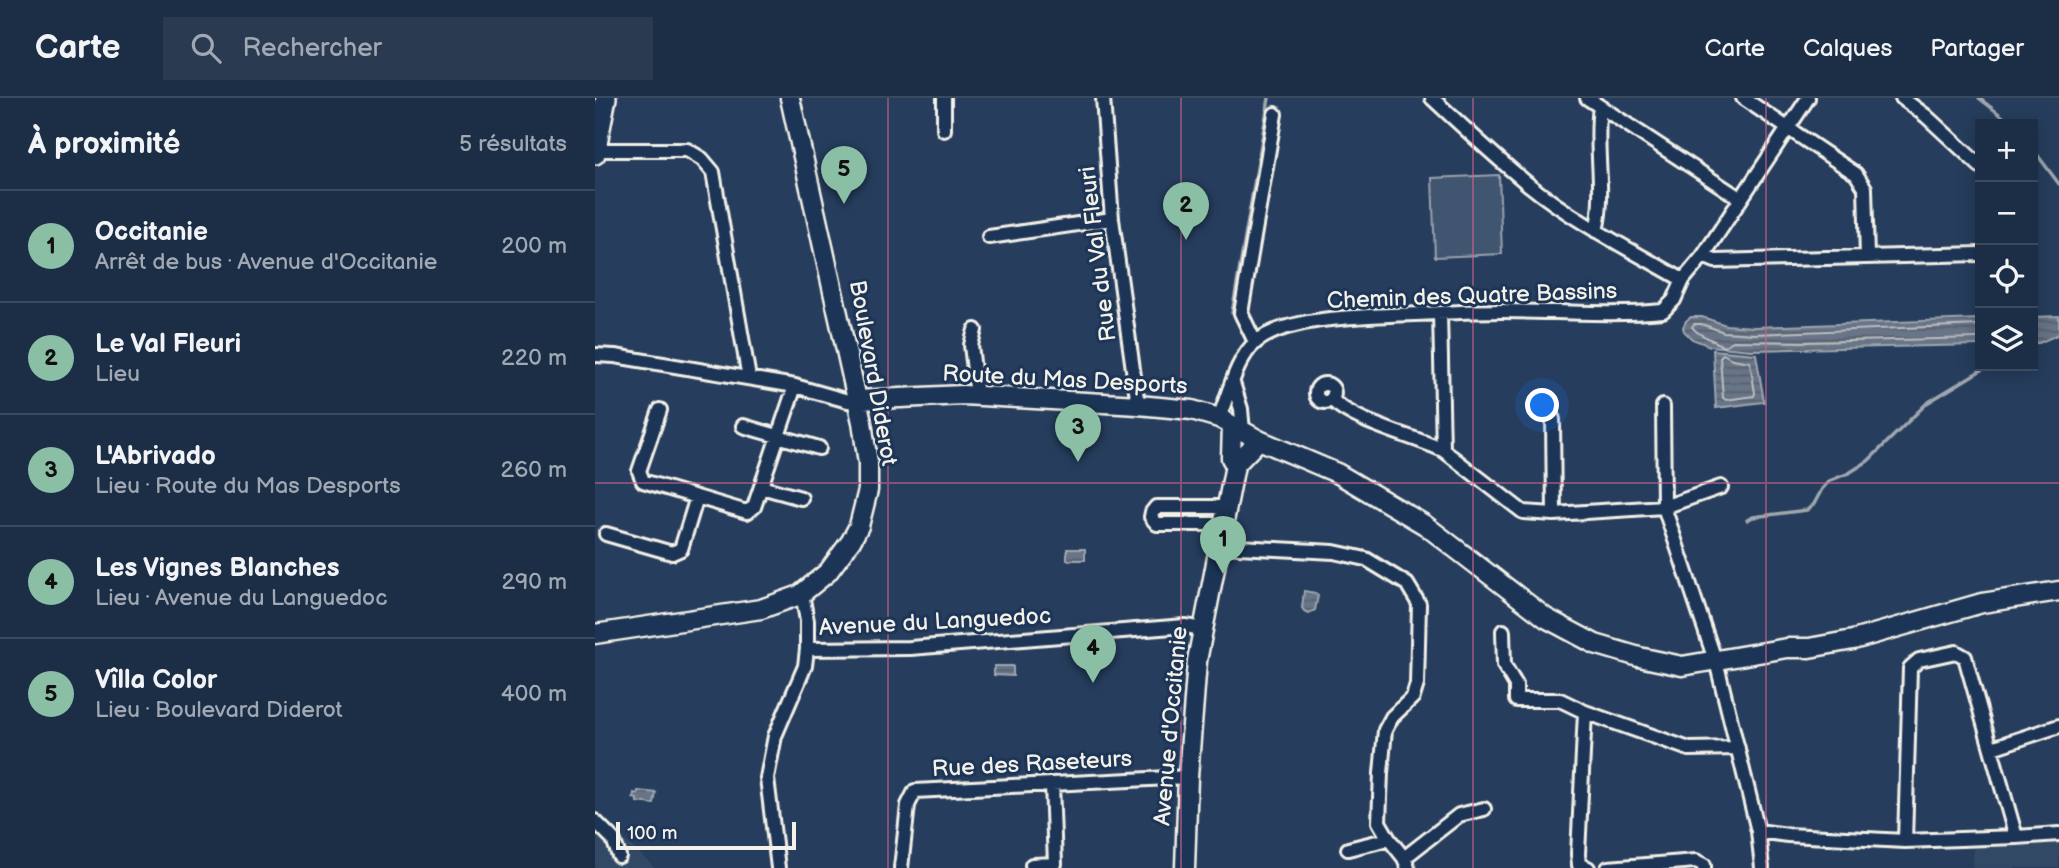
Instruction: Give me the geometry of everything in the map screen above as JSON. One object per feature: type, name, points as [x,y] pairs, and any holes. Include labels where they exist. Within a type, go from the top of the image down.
[{"type":"main road","points":[[595,152],[606,98]]},
{"type":"street","name":"Boulevard Diderot","points":[[595,634],[761,609],[800,595],[828,572],[839,558],[851,541],[865,507],[868,463],[858,400],[790,98]]},
{"type":"street","points":[[944,98],[944,130]]},
{"type":"street","name":"Rue du Val Fleuri","points":[[1103,98],[1112,219],[1138,405]]},
{"type":"street","points":[[1432,98],[1528,184],[1596,230],[1683,280],[1703,256],[1808,98]]},
{"type":"street","points":[[1587,98],[1741,200]]},
{"type":"street","points":[[1743,98],[1856,174],[1865,188],[1867,257]]},
{"type":"street","points":[[1902,98],[1975,161]]},
{"type":"street","points":[[1596,230],[1599,216],[1597,126],[1600,107]]},
{"type":"street","points":[[1231,425],[1233,383],[1248,348],[1255,342],[1241,313],[1275,114]]},
{"type":"street","points":[[595,152],[687,150],[702,159],[713,172],[749,378]]},
{"type":"street","points":[[989,237],[1112,219]]},
{"type":"street","points":[[1703,256],[1715,261],[1975,254]]},
{"type":"street","name":"Chemin des Quatre Bassins","points":[[1255,342],[1275,330],[1349,317],[1504,311],[1663,311],[1674,300],[1683,280]]},
{"type":"street","points":[[1440,313],[1443,450]]},
{"type":"street","points":[[975,330],[971,345],[977,396]]},
{"type":"street","points":[[595,355],[749,378],[795,386],[848,401],[858,400]]},
{"type":"street","points":[[1231,425],[1241,409],[1233,383]]},
{"type":"street","points":[[660,410],[639,471],[643,481],[747,512],[754,508],[795,386]]},
{"type":"street","name":"Route du Mas Desports","points":[[858,400],[977,396],[1192,410],[1337,473],[1425,525],[1546,618],[1595,644],[1682,666],[1787,648],[1794,643],[1868,630],[2001,587],[2059,591]]},
{"type":"street","points":[[1331,399],[1337,405],[1376,424],[1443,450],[1523,512],[1554,514],[1664,507],[1721,487]]},
{"type":"street","points":[[1663,405],[1664,507],[1716,661],[1758,831],[1762,868]]},
{"type":"street","points":[[1553,419],[1554,514]]},
{"type":"street","name":"Avenue d'Occitanie","points":[[1185,868],[1188,777],[1197,662],[1235,465],[1231,458],[1231,425]]},
{"type":"street","points":[[743,426],[819,448]]},
{"type":"street","points":[[1235,465],[1259,440]]},
{"type":"street","points":[[761,487],[801,498]]},
{"type":"street","points":[[606,534],[672,553],[681,549],[697,497]]},
{"type":"street","points":[[1156,507],[1226,516],[1157,524],[1151,517],[1156,507]]},
{"type":"street","points":[[1220,546],[1334,552],[1366,559],[1407,584],[1419,604],[1417,684],[1413,697],[1392,717],[1385,730],[1379,822],[1406,863],[1459,815],[1484,809]]},
{"type":"street","name":"Route du Mas Desports","points":[[2019,590],[2059,584]]},
{"type":"street","name":"Avenue du Languedoc","points":[[800,595],[807,621],[807,649],[910,648],[1185,626],[1204,629]]},
{"type":"street","points":[[1503,631],[1504,665],[1516,685],[1516,699],[1560,701],[1689,749],[1738,748]]},
{"type":"street","points":[[778,868],[767,778],[775,736],[800,679],[807,649]]},
{"type":"street","points":[[1905,841],[1910,668],[1919,660],[1956,652],[1965,657],[2016,837]]},
{"type":"street","points":[[1580,867],[1578,854],[1584,712]]},
{"type":"street","points":[[1992,748],[2059,726]]},
{"type":"street","name":"Rue des Raseteurs","points":[[901,868],[908,805],[915,791],[1188,777]]},
{"type":"street","points":[[1032,865],[1055,864],[1052,784]]},
{"type":"street","points":[[595,821],[613,839],[619,856]]},
{"type":"street","points":[[1758,831],[1905,841],[2059,834]]},
{"type":"street","points":[[1348,849],[1389,839]]},
{"type":"street","points":[[1608,868],[1696,860],[1704,864],[1704,868]]},
{"type":"shaded area","points":[[1499,175],[1502,254],[1435,257],[1432,178]]},
{"type":"shaded area","points":[[595,812],[655,868],[595,868]]},
{"type":"shaded area","points":[[2059,840],[2059,868],[1973,868],[1974,847]]},
{"type":"water","points":[[2059,316],[2059,334],[2038,343],[2038,317]]},
{"type":"water","points":[[1691,317],[1702,317],[1726,325],[1754,327],[1975,319],[1975,345],[1751,350],[1710,346],[1692,339],[1684,331],[1686,321]]},
{"type":"water","points":[[1713,350],[1756,354],[1764,402],[1716,408]]},
{"type":"water","points":[[1067,549],[1085,549],[1085,560],[1067,560]]},
{"type":"water","points":[[1304,591],[1318,596],[1315,610],[1309,613],[1302,608]]},
{"type":"water","points":[[994,666],[1013,666],[1013,676],[994,675]]},
{"type":"water","points":[[638,791],[656,793],[654,804],[637,802],[637,799],[633,798]]},
{"type":"waterway","points":[[1232,313],[1269,98]]},
{"type":"waterway","points":[[1979,98],[2006,119]]},
{"type":"waterway","points":[[2038,156],[2059,184]]},
{"type":"waterway","points":[[1747,520],[1807,510],[1829,481],[1868,461],[1927,403],[1980,371]]},
{"type":"place","name":"Vîlla Color","points":[[844,204]]},
{"type":"place","name":"Le Val Fleuri","points":[[1186,240]]},
{"type":"place","name":"L'Abrivado","points":[[1078,462]]},
{"type":"place","name":"Occitanie","points":[[1223,574]]},
{"type":"place","name":"Les Vignes Blanches","points":[[1093,683]]}]
